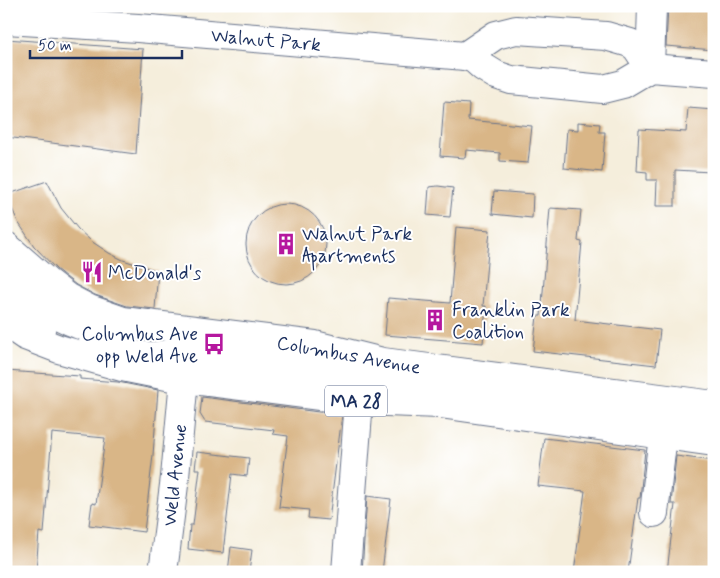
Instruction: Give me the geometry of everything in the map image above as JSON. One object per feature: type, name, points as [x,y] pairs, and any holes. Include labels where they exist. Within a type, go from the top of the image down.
[{"type":"main road","points":[[650,68],[652,6]]},
{"type":"main road","name":"Walnut Park","points":[[6,20],[138,28],[466,56],[474,59],[496,75],[511,80],[603,89],[623,84],[650,68]]},
{"type":"main road","points":[[466,56],[496,35],[516,30],[606,36],[630,43],[636,47],[650,68]]},
{"type":"main road","points":[[650,68],[714,73]]},
{"type":"main road","name":"Columbus Avenue","points":[[6,246],[46,282],[73,301],[107,317],[130,323],[315,345],[383,362],[714,405]]},
{"type":"main road","name":"Columbus Avenue","points":[[6,275],[46,308],[70,321],[100,333],[152,345],[174,353],[714,424]]},
{"type":"main road","name":"Columbus Avenue","points":[[6,307],[24,321],[43,331],[80,345],[135,355],[152,356],[174,353]]},
{"type":"main road","name":"Columbus Avenue","points":[[6,324],[18,332],[41,342],[80,356],[122,367],[184,379],[359,401],[440,404],[714,442]]},
{"type":"main road","name":"Weld Avenue","points":[[163,572],[175,477],[184,379]]},
{"type":"main road","points":[[346,572],[359,401]]},
{"type":"main road","points":[[654,513],[663,435]]},
{"type":"building","points":[[668,6],[714,6],[714,50],[666,46]]},
{"type":"building","points":[[6,39],[143,49],[136,154],[6,137]]},
{"type":"building","points":[[444,102],[469,104],[468,120],[532,126],[528,163],[500,161],[500,153],[466,150],[465,158],[440,156]]},
{"type":"building","points":[[688,108],[714,110],[711,172],[675,170],[675,206],[656,206],[657,180],[647,180],[647,172],[637,171],[639,129],[686,132]]},
{"type":"building","points":[[578,122],[600,124],[599,132],[605,132],[602,172],[564,168],[567,129],[578,130]]},
{"type":"building","points":[[47,181],[61,208],[78,229],[91,241],[123,260],[158,271],[155,309],[127,306],[95,295],[76,285],[56,269],[34,246],[18,222],[6,195]]},
{"type":"building","points":[[429,187],[453,188],[450,217],[427,215]]},
{"type":"building","points":[[494,191],[533,194],[532,218],[492,214]]},
{"type":"building","name":"Walnut Park Apartments","points":[[286,204],[301,207],[314,216],[323,229],[326,244],[323,259],[314,272],[301,281],[286,284],[271,281],[258,272],[249,259],[246,244],[249,229],[258,216],[271,207]]},
{"type":"building","points":[[550,208],[581,210],[578,241],[582,242],[575,320],[660,330],[656,365],[533,351],[537,316],[541,316]]},
{"type":"building","points":[[456,227],[490,230],[483,306],[486,306],[483,343],[385,335],[388,298],[450,303]]},
{"type":"building","points":[[6,371],[80,376],[80,379],[118,382],[158,390],[144,532],[89,525],[92,503],[96,504],[105,438],[52,433],[44,533],[39,532],[36,572],[6,572]]},
{"type":"building","points":[[202,397],[342,415],[329,520],[308,518],[309,510],[279,507],[288,436],[273,434],[274,430],[205,422],[200,414]]},
{"type":"building","points":[[544,438],[645,450],[640,498],[638,498],[628,572],[574,572],[585,491],[538,486]]},
{"type":"building","points":[[197,452],[249,458],[247,476],[232,474],[223,553],[188,549],[190,525],[193,525],[200,469],[195,469]]},
{"type":"building","points":[[676,456],[714,461],[714,572],[667,572],[675,504],[671,504]]},
{"type":"building","points":[[367,496],[391,499],[382,572],[362,572]]},
{"type":"building","points":[[231,547],[252,550],[249,572],[228,572]]},
{"type":"place","name":"Walnut Park Apartments","points":[[286,244]]},
{"type":"place","name":"McDonald's","points":[[92,272]]},
{"type":"place","name":"Franklin Park Coalition","points":[[435,320]]},
{"type":"place","name":"Columbus Ave opp Weld Ave","points":[[214,344]]}]
